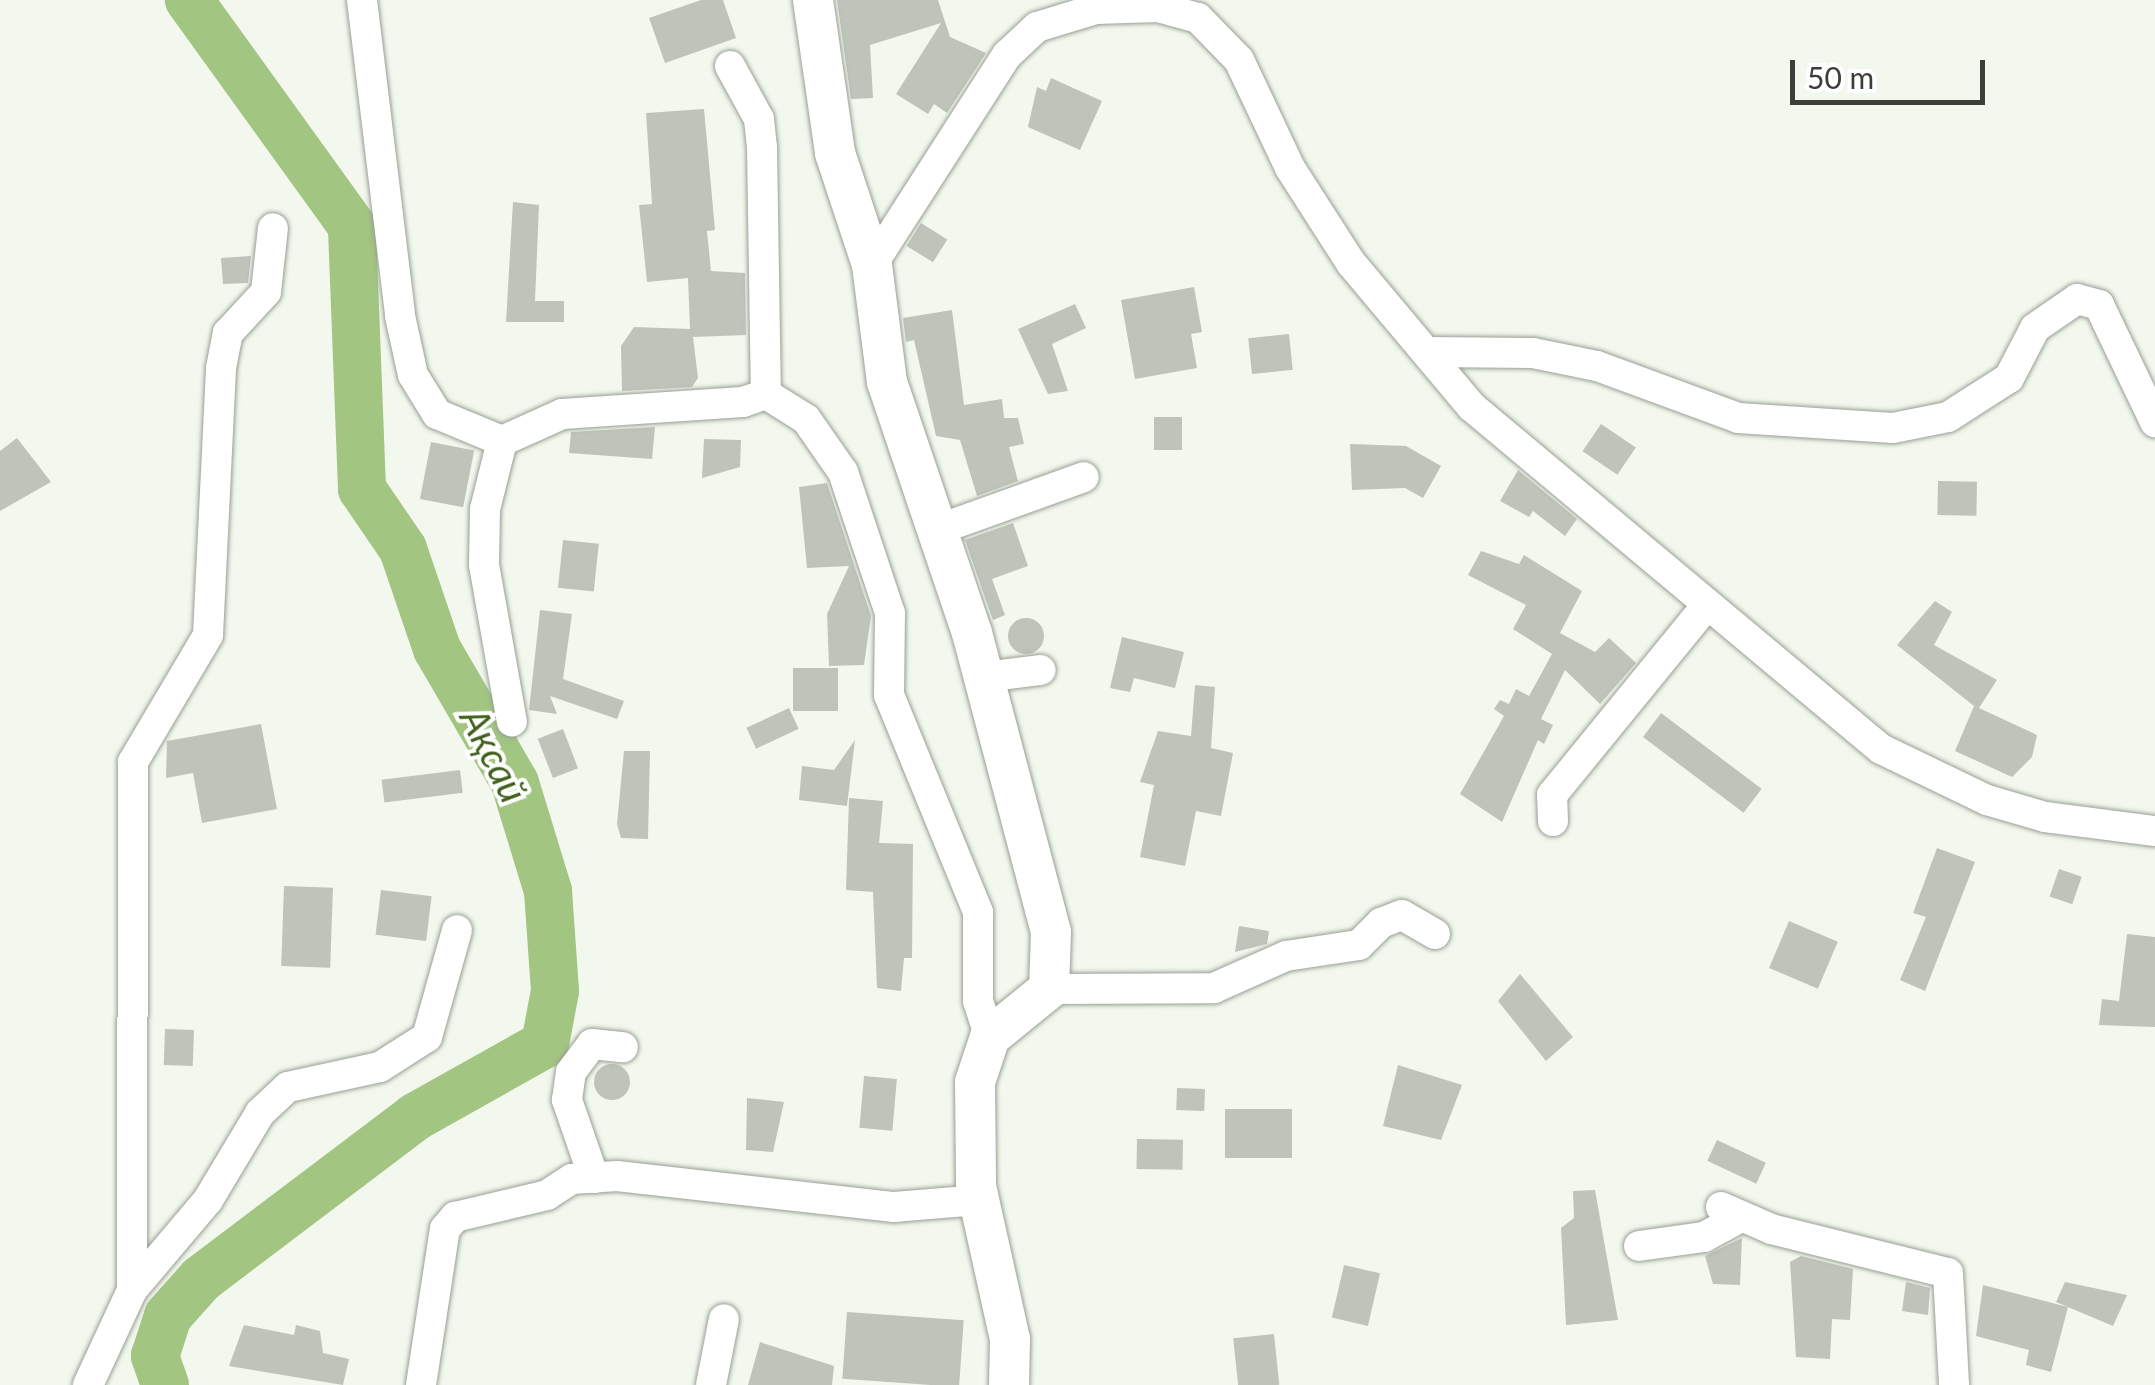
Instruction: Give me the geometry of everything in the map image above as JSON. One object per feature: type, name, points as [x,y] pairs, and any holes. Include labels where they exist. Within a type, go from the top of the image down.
[{"type":"street","points":[[362,0],[414,374],[437,414],[502,441],[562,414],[766,394],[787,401],[824,443],[874,558],[890,613],[889,695],[978,912],[978,1001],[990,1037]]},
{"type":"street","points":[[813,0],[844,196],[872,265],[887,382],[984,678],[1051,932],[1050,989]]},
{"type":"street","points":[[872,265],[1007,55],[1037,27],[1096,9],[1158,7],[1198,18],[1239,60],[1312,206],[1472,407],[1707,605],[1860,742],[1938,782],[1987,800],[2044,817],[2155,831]]},
{"type":"street","points":[[730,66],[761,133],[766,394]]},
{"type":"street","points":[[132,1290],[132,762],[208,635],[221,368],[228,334],[266,292],[273,228]]},
{"type":"street","points":[[1428,352],[1533,353],[1597,366],[1738,418],[1893,428],[1948,418],[2009,378],[2035,328],[2077,299],[2099,305],[2155,422]]},
{"type":"street","points":[[502,441],[485,508],[484,565],[512,722]]},
{"type":"street","points":[[934,531],[1084,477]]},
{"type":"street","points":[[1553,820],[1552,794],[1707,605]]},
{"type":"street","points":[[984,678],[1041,670]]},
{"type":"street","points":[[1008,1385],[1010,1338],[979,1200],[976,1082],[990,1037],[1050,989],[1214,988],[1286,956],[1359,945],[1380,923],[1402,916],[1435,934]]},
{"type":"street","points":[[88,1385],[132,1290],[208,1200],[260,1112],[288,1087],[380,1066],[426,1037],[457,930]]},
{"type":"street","points":[[594,1178],[567,1100],[571,1072],[592,1044],[624,1047]]},
{"type":"street","points":[[421,1385],[445,1230],[456,1217],[594,1178],[894,1207],[979,1200]]},
{"type":"street","points":[[1639,1246],[1704,1237],[1731,1212],[1948,1273],[1954,1385]]},
{"type":"street","points":[[711,1385],[724,1319]]},
{"type":"building","points":[[701,0],[723,0],[736,38],[665,63],[649,18]]},
{"type":"building","points":[[837,0],[938,0],[950,37],[986,53],[947,113],[934,104],[928,114],[896,94],[941,23],[870,45],[873,98],[851,99]]},
{"type":"building","points":[[1051,78],[1102,101],[1080,150],[1028,127],[1037,87],[1046,91]]},
{"type":"building","points":[[704,109],[715,230],[707,231],[711,271],[745,273],[746,335],[693,337],[698,378],[692,387],[622,391],[621,346],[634,327],[690,329],[688,278],[647,282],[639,205],[652,204],[646,113]]},
{"type":"building","points":[[513,202],[539,205],[535,301],[564,301],[564,322],[506,322]]},
{"type":"building","points":[[921,223],[947,239],[933,262],[907,246]]},
{"type":"building","points":[[251,256],[248,283],[223,284],[221,258]]},
{"type":"building","points":[[1194,287],[1202,332],[1191,334],[1197,368],[1135,379],[1121,300]]},
{"type":"building","points":[[1075,304],[1086,328],[1052,344],[1068,391],[1048,394],[1018,329]]},
{"type":"building","points":[[952,310],[964,405],[1002,399],[1004,418],[1018,418],[1024,444],[1009,447],[1018,481],[977,496],[960,440],[936,436],[914,340],[906,342],[903,318]]},
{"type":"building","points":[[1289,334],[1293,370],[1252,374],[1248,338]]},
{"type":"building","points":[[1154,417],[1182,417],[1182,450],[1154,450]]},
{"type":"building","points":[[1601,424],[1636,447],[1617,475],[1583,451]]},
{"type":"building","points":[[655,427],[652,459],[569,453],[571,432]]},
{"type":"building","points":[[17,438],[51,482],[0,511],[0,451]]},
{"type":"building","points":[[704,439],[741,440],[740,467],[702,478]]},
{"type":"building","points":[[431,442],[474,450],[463,507],[420,499]]},
{"type":"building","points":[[1350,444],[1406,446],[1441,466],[1423,498],[1405,488],[1352,490]]},
{"type":"building","points":[[1518,470],[1577,519],[1565,536],[1533,511],[1529,517],[1500,501]]},
{"type":"building","points":[[1938,481],[1977,482],[1976,516],[1937,515]]},
{"type":"building","points":[[827,483],[871,616],[864,665],[829,666],[827,614],[849,566],[807,568],[799,487]]},
{"type":"building","points":[[1013,523],[1028,566],[992,579],[1005,615],[993,620],[965,540]]},
{"type":"building","points":[[563,540],[599,544],[594,592],[558,588]]},
{"type":"building","points":[[1481,551],[1519,564],[1524,555],[1582,591],[1560,633],[1595,652],[1609,638],[1636,663],[1600,704],[1565,670],[1541,719],[1553,725],[1544,744],[1538,740],[1502,822],[1460,794],[1504,716],[1494,709],[1500,700],[1509,704],[1516,689],[1529,696],[1552,654],[1513,629],[1526,605],[1468,575]]},
{"type":"building","points":[[1935,601],[1952,612],[1934,645],[1997,680],[1979,708],[2037,735],[2032,757],[2012,777],[1955,751],[1974,706],[1897,645]]},
{"type":"building","points":[[540,610],[572,614],[563,679],[624,701],[617,719],[550,696],[557,714],[529,710]]},
{"type":"building","points":[[1026,618],[1039,623],[1044,636],[1039,649],[1026,654],[1013,649],[1008,636],[1013,623]]},
{"type":"building","points":[[1122,637],[1184,652],[1175,688],[1134,678],[1130,692],[1110,688]]},
{"type":"building","points":[[793,668],[838,668],[838,711],[793,711]]},
{"type":"building","points":[[1195,685],[1215,687],[1211,748],[1233,753],[1221,816],[1196,811],[1185,866],[1140,857],[1154,785],[1140,782],[1158,731],[1191,736]]},
{"type":"building","points":[[789,708],[799,729],[756,749],[746,728]]},
{"type":"building","points":[[1661,713],[1762,789],[1744,813],[1643,737]]},
{"type":"building","points":[[261,724],[277,809],[202,823],[193,773],[166,778],[167,741]]},
{"type":"building","points":[[563,729],[578,768],[553,778],[538,739]]},
{"type":"building","points":[[855,740],[847,806],[799,800],[802,766],[834,770]]},
{"type":"building","points":[[624,751],[650,751],[648,839],[621,838],[617,824]]},
{"type":"building","points":[[460,770],[463,793],[384,802],[382,780]]},
{"type":"building","points":[[849,798],[883,801],[879,843],[913,844],[912,958],[904,958],[901,991],[877,988],[873,892],[846,890]]},
{"type":"building","points":[[1937,848],[1975,862],[1925,991],[1900,980],[1926,917],[1913,913]]},
{"type":"building","points":[[2059,869],[2082,877],[2072,904],[2050,896]]},
{"type":"building","points":[[284,886],[333,888],[330,968],[281,966]]},
{"type":"building","points":[[381,890],[432,896],[426,941],[376,935]]},
{"type":"building","points":[[1789,921],[1838,942],[1818,989],[1769,968]]},
{"type":"building","points":[[1239,926],[1269,931],[1267,944],[1235,952]]},
{"type":"building","points":[[2127,934],[2155,937],[2155,1027],[2099,1025],[2102,999],[2119,1001]]},
{"type":"building","points":[[1520,974],[1573,1037],[1546,1061],[1498,1001]]},
{"type":"building","points":[[165,1029],[194,1030],[193,1066],[164,1065]]},
{"type":"building","points":[[612,1064],[625,1069],[630,1082],[625,1095],[612,1100],[599,1095],[594,1082],[599,1069]]},
{"type":"building","points":[[1398,1065],[1462,1085],[1441,1140],[1383,1126]]},
{"type":"building","points":[[864,1076],[897,1079],[892,1131],[859,1128]]},
{"type":"building","points":[[1177,1088],[1205,1089],[1204,1111],[1176,1110]]},
{"type":"building","points":[[747,1098],[784,1102],[773,1152],[746,1150]]},
{"type":"building","points":[[1225,1109],[1292,1109],[1292,1158],[1225,1158]]},
{"type":"building","points":[[1137,1139],[1183,1140],[1182,1170],[1136,1169]]},
{"type":"building","points":[[1717,1140],[1766,1163],[1756,1184],[1707,1161]]},
{"type":"building","points":[[1595,1190],[1618,1320],[1566,1325],[1561,1228],[1574,1218],[1573,1191]]},
{"type":"building","points":[[1742,1238],[1740,1285],[1713,1284],[1705,1256]]},
{"type":"building","points":[[1801,1256],[1853,1269],[1850,1320],[1832,1319],[1830,1359],[1796,1357],[1790,1262]]},
{"type":"building","points":[[1344,1265],[1380,1273],[1368,1326],[1332,1318]]},
{"type":"building","points":[[1906,1282],[1930,1288],[1928,1315],[1902,1311]]},
{"type":"building","points":[[2065,1282],[2127,1295],[2113,1326],[2056,1302]]},
{"type":"building","points":[[1983,1285],[2068,1307],[2051,1372],[2026,1365],[2029,1350],[1976,1336]]},
{"type":"building","points":[[847,1312],[964,1320],[959,1385],[842,1379]]},
{"type":"building","points":[[244,1325],[294,1335],[296,1325],[320,1331],[323,1353],[349,1359],[343,1385],[229,1366]]},
{"type":"building","points":[[1274,1334],[1279,1385],[1238,1385],[1233,1338]]},
{"type":"building","points":[[760,1342],[834,1366],[832,1385],[748,1385]]},
{"type":"waterway","name":"Ақсай","points":[[165,1385],[155,1356],[168,1316],[201,1279],[415,1117],[545,1044],[555,991],[548,891],[515,783],[437,649],[403,549],[362,489],[352,226],[189,0]]}]
